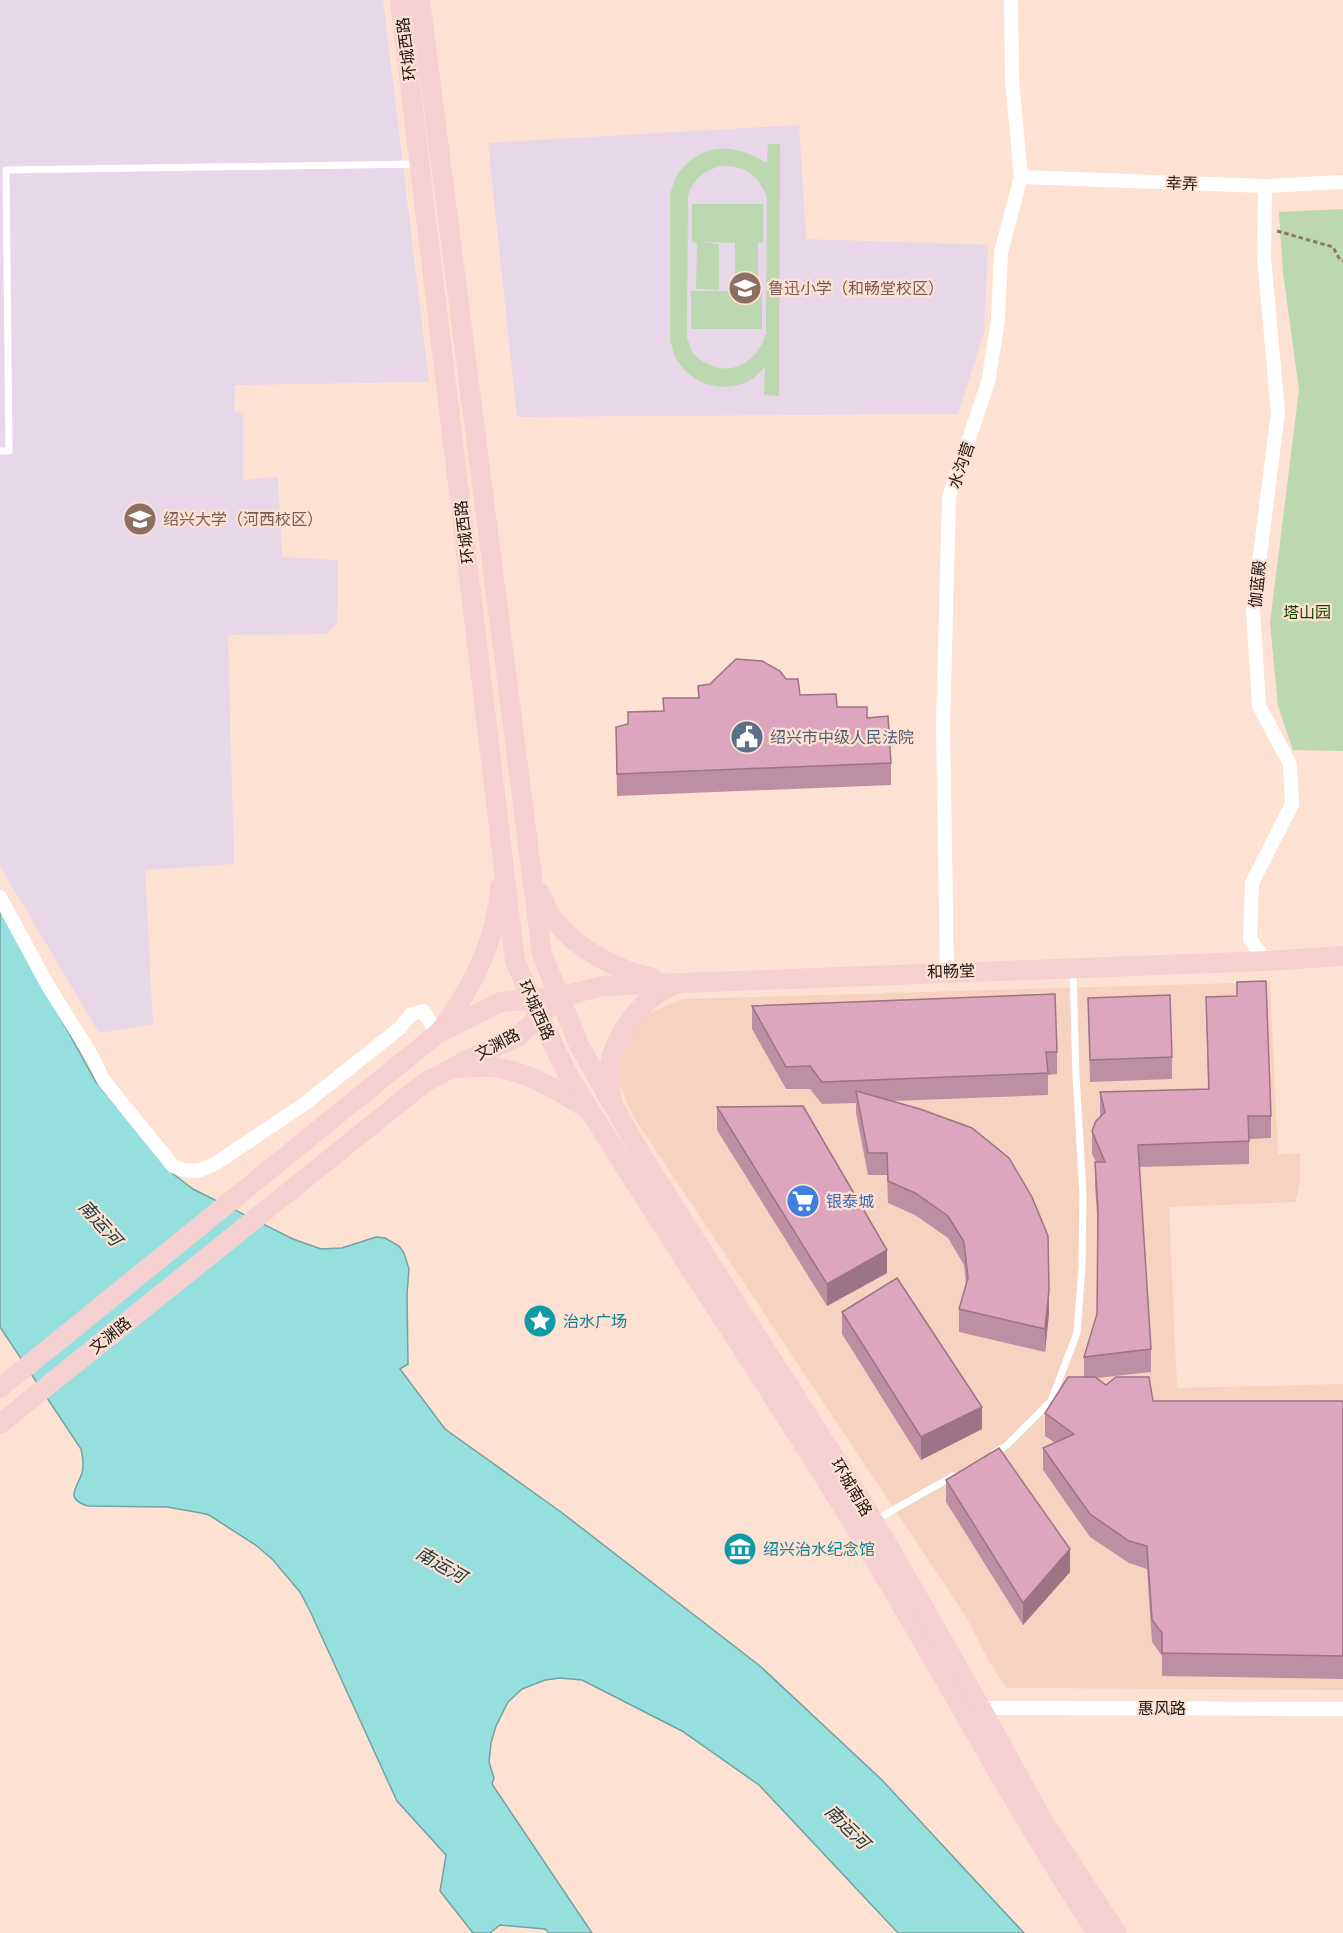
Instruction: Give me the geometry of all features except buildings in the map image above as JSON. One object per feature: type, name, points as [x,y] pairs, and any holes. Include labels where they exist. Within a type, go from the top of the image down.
[{"type":"main road","name":"环城西路","points":[[400,0],[515,961],[557,1055]]},
{"type":"main road","name":"环城西路","points":[[420,0],[542,954],[579,1045]]},
{"type":"main road","points":[[529,852],[539,890],[551,918],[574,940],[608,962],[637,975],[680,983]]},
{"type":"main road","points":[[437,1034],[458,1007],[481,965],[493,930],[500,892],[502,855]]},
{"type":"main road","name":"和畅堂","points":[[560,997],[602,986],[947,971],[1266,961],[1343,956]]},
{"type":"main road","points":[[621,1118],[609,1088],[609,1072],[615,1045],[632,1018],[657,994],[680,983]]},
{"type":"main road","name":"文渊路","points":[[0,1424],[424,1083],[517,1036],[535,1008],[560,997]]},
{"type":"main road","name":"文渊路","points":[[0,1388],[437,1034],[501,1002],[535,1008]]},
{"type":"main road","name":"环城南路","points":[[579,1045],[649,1167],[865,1526],[969,1723],[1097,1933]]},
{"type":"main road","name":"环城南路","points":[[557,1055],[590,1110],[865,1526],[981,1708],[1043,1821],[1117,1933]]},
{"type":"main road","points":[[452,1068],[491,1067],[523,1075],[557,1089],[590,1110]]},
{"type":"street","name":"水沟营","points":[[947,971],[943,726],[949,497],[988,383],[998,320],[1001,252],[1021,177],[1012,80],[1011,0]]},
{"type":"street","name":"幸弄","points":[[1021,177],[1265,186],[1343,182]]},
{"type":"street","name":"伽蓝殿","points":[[1265,186],[1265,278],[1278,412],[1253,610],[1259,706],[1290,764],[1293,804],[1252,883],[1250,939],[1266,961]]},
{"type":"street","points":[[0,897],[47,984],[93,1058],[104,1081],[173,1166],[183,1170],[197,1171],[215,1164],[303,1105],[400,1028],[411,1014],[423,1011],[437,1034]]},
{"type":"street","name":"惠风路","points":[[981,1708],[1343,1709]]},
{"type":"lane","points":[[0,451],[9,452],[6,170],[420,164]]},
{"type":"lane","points":[[986,1457],[1006,1446],[1051,1401],[1077,1333],[1082,1267],[1083,1194],[1076,1076],[1073,967]]},
{"type":"lane","points":[[865,1526],[965,1469]]},
{"type":"path","points":[[1264,228],[1333,247],[1340,260],[1343,261]]},
{"type":"shaded area","name":"绍兴大学（河西校区）","points":[[0,0],[383,0],[429,382],[235,385],[234,411],[243,414],[243,480],[278,477],[282,557],[338,560],[337,624],[326,634],[228,635],[234,864],[145,870],[153,1024],[99,1033],[0,866]]},
{"type":"shaded area","name":"鲁迅小学（和畅堂校区）","points":[[799,125],[806,239],[988,245],[984,332],[958,414],[517,417],[488,143]]},
{"type":"shaded area","points":[[1270,982],[1278,1154],[1300,1153],[1300,1184],[1295,1202],[1169,1207],[1177,1388],[1343,1384],[1343,1690],[1006,1688],[965,1615],[633,1116],[615,1074],[628,1039],[646,1014],[683,999]]},
{"type":"green space","points":[[768,144],[780,144],[779,396],[764,395],[765,367],[753,379],[741,384],[721,387],[702,382],[693,377],[679,363],[670,341],[670,193],[679,172],[699,155],[721,149],[744,152],[767,163]],"holes":[[[719,166],[736,167],[749,172],[759,182],[767,197],[766,333],[763,342],[752,357],[737,366],[728,368],[719,368],[700,360],[692,351],[687,338],[688,195],[703,174]]]},
{"type":"green space","points":[[692,204],[763,204],[763,242],[758,243],[758,289],[735,289],[735,243],[702,242],[719,244],[719,290],[696,289],[697,243],[692,242]]},
{"type":"green space","name":"塔山园","points":[[1343,209],[1343,751],[1293,750],[1278,706],[1270,623],[1299,390],[1283,273],[1279,212]]},
{"type":"green space","points":[[691,291],[762,291],[762,329],[691,329]]},
{"type":"water","name":"南运河","points":[[0,909],[96,1082],[172,1173],[193,1189],[293,1239],[321,1249],[342,1248],[376,1237],[385,1238],[399,1246],[409,1269],[408,1364],[400,1369],[445,1429],[561,1512],[760,1666],[882,1780],[1024,1933],[898,1933],[759,1785],[682,1731],[582,1680],[560,1678],[545,1680],[522,1689],[508,1702],[496,1726],[489,1762],[494,1778],[492,1784],[592,1933],[549,1933],[545,1929],[500,1925],[490,1933],[473,1933],[440,1891],[446,1855],[397,1801],[310,1611],[300,1592],[273,1560],[257,1546],[209,1515],[167,1507],[88,1506],[76,1500],[74,1496],[83,1470],[81,1449],[0,1327]]},
{"type":"place","name":"鲁迅小学（和畅堂校区）","points":[[745,288]]},
{"type":"place","name":"绍兴大学（河西校区）","points":[[140,519]]},
{"type":"place","name":"绍兴市中级人民法院","points":[[747,737]]},
{"type":"place","name":"银泰城","points":[[803,1201]]},
{"type":"place","name":"治水广场","points":[[540,1321]]},
{"type":"place","name":"绍兴治水纪念馆","points":[[740,1549]]}]
